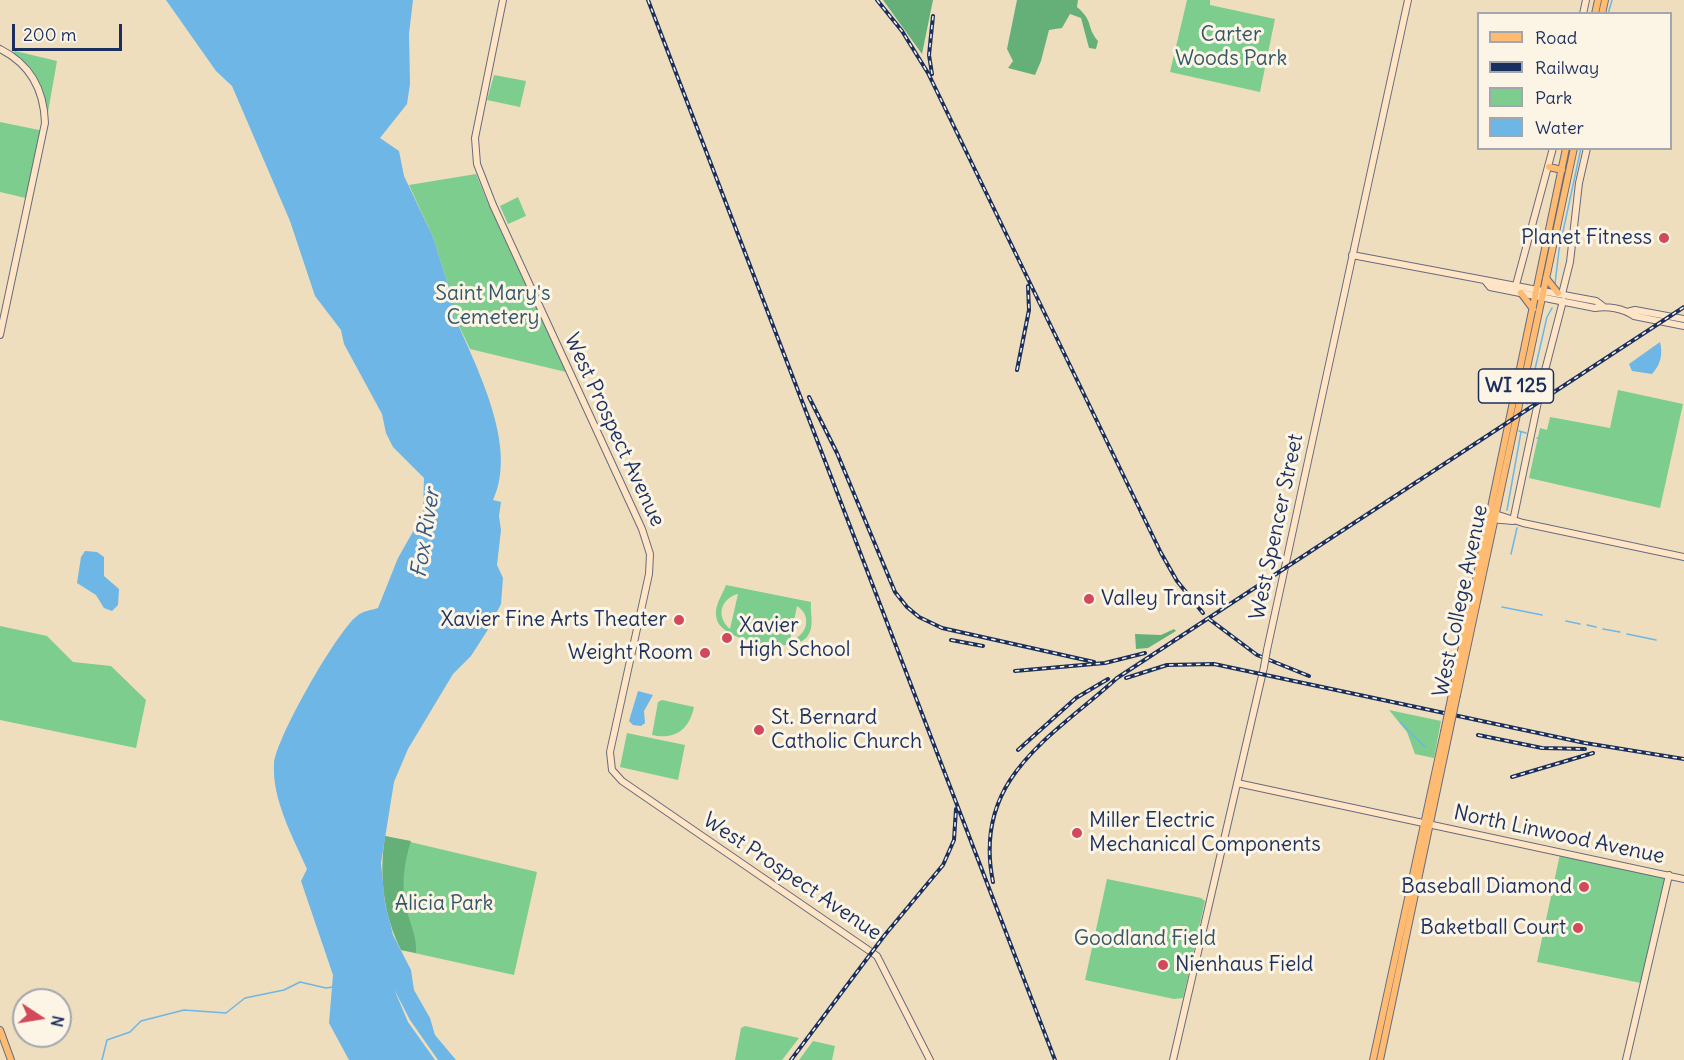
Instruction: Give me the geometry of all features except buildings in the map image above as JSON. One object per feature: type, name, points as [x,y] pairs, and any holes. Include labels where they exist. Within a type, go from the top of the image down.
[{"type":"main road","name":"West College Avenue","points":[[1380,1060],[1421,868],[1427,824],[1446,732],[1539,293],[1566,150]]},
{"type":"main road","name":"West College Avenue","points":[[1492,516],[1533,309],[1546,278],[1574,150]]},
{"type":"main road","points":[[1550,167],[1562,170]]},
{"type":"main road","points":[[1546,278],[1561,296]]},
{"type":"main road","points":[[1521,293],[1533,309]]},
{"type":"main road","name":"West College Avenue","points":[[1373,1060],[1417,856],[1427,824]]},
{"type":"main road","points":[[1417,856],[1421,868]]},
{"type":"main road","points":[[0,1030],[11,1060]]},
{"type":"street","name":"West Prospect Avenue","points":[[503,0],[476,134],[477,164],[493,206],[645,535],[650,559],[610,752],[612,770],[622,781],[879,958],[930,1060]]},
{"type":"street","name":"West Spencer Street","points":[[1173,1060],[1264,668],[1408,0]]},
{"type":"street","points":[[0,49],[19,61],[34,80],[42,101],[45,123],[0,335]]},
{"type":"street","points":[[1516,285],[1550,167],[1553,150]]},
{"type":"street","points":[[1513,521],[1561,296],[1587,150]]},
{"type":"street","points":[[1352,255],[1486,282],[1491,280],[1516,285],[1539,293]]},
{"type":"street","points":[[1486,282],[1490,287],[1521,293],[1539,293],[1596,301],[1604,307],[1628,312],[1634,316],[1684,326]]},
{"type":"street","points":[[1628,312],[1635,309],[1684,320]]},
{"type":"street","points":[[1492,516],[1684,557]]},
{"type":"street","name":"North Linwood Avenue","points":[[1237,783],[1684,879]]},
{"type":"street","points":[[1626,1060],[1668,875]]},
{"type":"green space","points":[[883,0],[933,0],[922,54]]},
{"type":"green space","points":[[1017,0],[1078,0],[1077,7],[1086,16],[1098,41],[1096,49],[1089,48],[1081,18],[1070,14],[1062,28],[1049,30],[1035,75],[1008,68],[1013,61],[1007,49]]},
{"type":"green space","name":"Carter Woods Park","points":[[1187,0],[1210,0],[1210,5],[1275,19],[1260,92],[1170,72]]},
{"type":"green space","points":[[15,51],[57,61],[48,112],[36,77],[13,53]]},
{"type":"green space","points":[[494,75],[526,81],[520,107],[487,100]]},
{"type":"green space","points":[[0,122],[44,131],[30,199],[0,192]]},
{"type":"green space","name":"Saint Mary's Cemetery","points":[[476,174],[566,372],[470,349],[453,313],[454,304],[433,237],[409,185]]},
{"type":"green space","points":[[518,197],[526,216],[508,224],[500,206]]},
{"type":"green space","points":[[1618,390],[1683,404],[1660,508],[1529,478],[1540,428],[1547,430],[1550,417],[1610,428]]},
{"type":"green space","points":[[726,585],[811,602],[812,625],[807,637],[787,645],[774,645],[731,634],[722,627],[716,615],[717,606]],"holes":[[[738,594],[730,629],[723,619],[722,609],[731,597]],[[797,606],[805,615],[806,625],[801,635],[790,641]]]},
{"type":"green space","points":[[0,626],[47,636],[73,662],[111,666],[146,700],[136,748],[0,720]]},
{"type":"green space","points":[[1174,629],[1176,631],[1148,648],[1136,649],[1135,634],[1161,635]]},
{"type":"green space","points":[[662,700],[694,707],[689,722],[680,732],[668,736],[652,735],[658,702]]},
{"type":"green space","points":[[1389,710],[1441,721],[1434,758],[1415,754],[1407,732]]},
{"type":"green space","points":[[627,733],[685,745],[678,780],[620,767]]},
{"type":"green space","name":"Alicia Park","points":[[385,836],[537,872],[514,975],[401,950]]},
{"type":"green space","points":[[385,836],[411,841],[405,866],[404,891],[416,953],[401,950],[386,908],[382,865]]},
{"type":"green space","points":[[1560,854],[1666,877],[1641,983],[1537,962]]},
{"type":"green space","name":"Goodland Field","points":[[1107,879],[1201,898],[1205,901],[1183,998],[1174,999],[1085,980]]},
{"type":"green space","points":[[745,1026],[799,1038],[782,1060],[735,1060],[741,1028]]},
{"type":"green space","points":[[813,1041],[835,1046],[832,1060],[799,1060]]},
{"type":"water","name":"Fox River","points":[[166,0],[413,0],[409,34],[410,84],[407,104],[380,138],[399,151],[404,176],[433,237],[454,304],[453,313],[491,405],[498,430],[501,455],[500,478],[493,500],[501,502],[497,565],[503,578],[501,604],[471,656],[453,674],[408,749],[394,782],[381,863],[385,903],[393,935],[411,970],[414,990],[430,1018],[435,1035],[456,1060],[438,1060],[410,1020],[394,989],[408,1022],[435,1060],[349,1060],[329,1023],[333,975],[301,881],[307,869],[284,818],[274,778],[277,751],[295,711],[322,663],[357,616],[378,608],[398,558],[423,514],[424,478],[393,447],[386,433],[382,414],[344,344],[341,330],[315,296],[290,221],[232,86],[216,71]]},
{"type":"water","points":[[1660,342],[1660,359],[1652,374],[1632,371],[1629,364]]},
{"type":"water","points":[[85,551],[97,552],[104,557],[104,576],[119,589],[118,605],[112,611],[104,608],[96,595],[77,583],[81,557]]},
{"type":"water","points":[[638,691],[653,695],[644,711],[645,723],[641,726],[633,725],[629,721]]},
{"type":"waterway","points":[[1609,12],[1612,0]]},
{"type":"waterway","points":[[1555,284],[1559,250],[1581,150]]},
{"type":"waterway","points":[[1527,404],[1547,317],[1552,308]]},
{"type":"waterway","points":[[1519,431],[1526,433]]},
{"type":"waterway","points":[[1507,510],[1521,432]]},
{"type":"waterway","points":[[1511,554],[1517,528]]},
{"type":"waterway","points":[[1502,607],[1542,615]]},
{"type":"waterway","points":[[1566,621],[1580,624]]},
{"type":"waterway","points":[[1587,625],[1596,627]]},
{"type":"waterway","points":[[1603,629],[1620,632]]},
{"type":"waterway","points":[[1627,634],[1656,640]]},
{"type":"waterway","points":[[1400,722],[1425,747]]},
{"type":"waterway","points":[[102,1060],[107,1040],[130,1032],[141,1021],[184,1010],[226,1013],[245,998],[284,990],[300,982],[326,988],[333,987]]},
{"type":"railway","points":[[648,0],[1055,1060]]},
{"type":"railway","points":[[877,0],[902,31],[928,73],[1161,553],[1177,581],[1203,613]]},
{"type":"railway","points":[[932,74],[929,55],[933,16]]},
{"type":"railway","points":[[1017,370],[1029,310],[1028,286]]},
{"type":"railway","points":[[993,882],[990,846],[994,815],[1006,788],[1022,764],[1043,741],[1117,678],[1684,307]]},
{"type":"railway","points":[[809,397],[837,453],[895,592],[907,607],[919,617],[942,628],[1094,662]]},
{"type":"railway","points":[[1209,619],[1257,655],[1309,676]]},
{"type":"railway","points":[[951,640],[983,646]]},
{"type":"railway","points":[[1015,671],[1105,663],[1145,653]]},
{"type":"railway","points":[[1126,678],[1167,665],[1214,664],[1585,743],[1684,759]]},
{"type":"railway","points":[[1018,750],[1076,698],[1108,679]]},
{"type":"railway","points":[[1478,735],[1542,748],[1585,749]]},
{"type":"railway","points":[[1512,777],[1593,753]]},
{"type":"railway","points":[[791,1060],[884,936],[943,865],[954,840],[956,809]]},
{"type":"place","name":"Planet Fitness","points":[[1664,238]]},
{"type":"place","name":"Valley Transit","points":[[1089,599]]},
{"type":"place","name":"Xavier Fine Arts Theater","points":[[679,620]]},
{"type":"place","name":"Xavier High School","points":[[727,638]]},
{"type":"place","name":"Weight Room","points":[[705,653]]},
{"type":"place","name":"St. Bernard Catholic Church","points":[[759,730]]},
{"type":"place","name":"Miller Electric Mechanical Components","points":[[1077,833]]},
{"type":"place","name":"Baseball Diamond","points":[[1584,887]]},
{"type":"place","name":"Baketball Court","points":[[1578,928]]},
{"type":"place","name":"Nienhaus Field","points":[[1163,965]]}]
